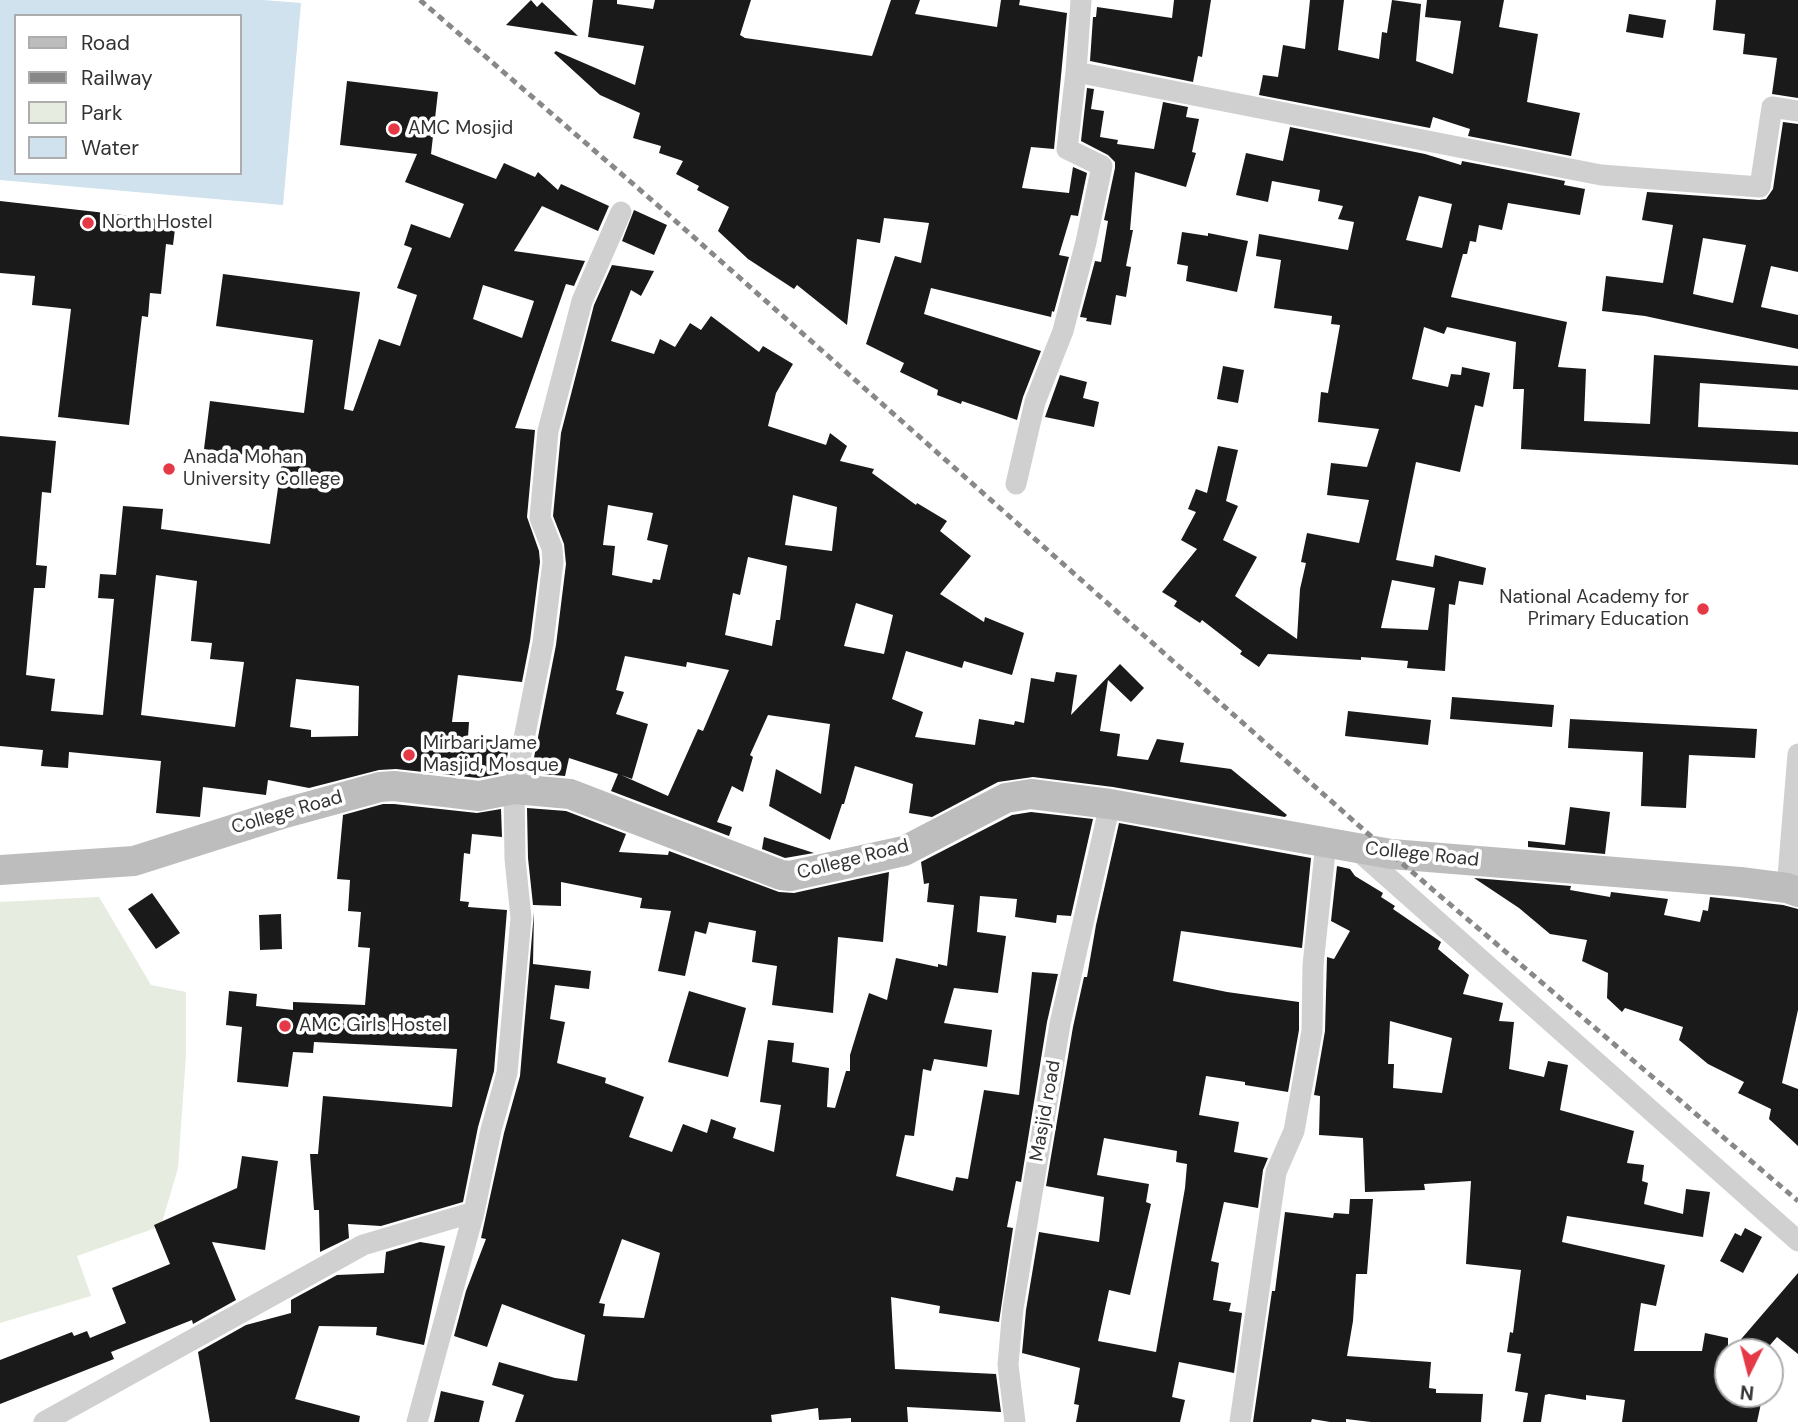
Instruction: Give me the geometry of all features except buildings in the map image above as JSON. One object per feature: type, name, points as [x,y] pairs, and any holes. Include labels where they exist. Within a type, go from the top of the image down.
[{"type":"street","points":[[1016,484],[1035,402],[1063,331],[1102,166],[1067,149],[1082,0]]},
{"type":"street","points":[[1076,72],[1601,175],[1760,187],[1772,107],[1798,111]]},
{"type":"street","points":[[417,1422],[474,1212],[491,1130],[507,1073],[521,918],[515,859],[514,789],[543,643],[553,562],[552,548],[540,518],[548,430],[582,301],[621,212]]},
{"type":"street","points":[[1793,890],[1798,754]]},
{"type":"street","name":"College Road","points":[[0,870],[134,861],[285,813],[380,787],[394,786],[479,796],[514,789],[570,793],[790,876],[904,851],[1006,797],[1031,794],[1110,804],[1391,854],[1640,873],[1793,890]]},
{"type":"street","name":"Masjid road","points":[[1015,1422],[1008,1366],[1013,1308],[1060,1024],[1110,804]]},
{"type":"street","points":[[1240,1422],[1276,1172],[1294,1131],[1311,1031],[1314,965],[1340,845],[1798,1241]]},
{"type":"street","points":[[44,1422],[363,1245],[474,1212]]},
{"type":"green space","points":[[99,897],[151,985],[186,992],[186,1055],[178,1168],[161,1226],[77,1256],[91,1296],[0,1323],[0,902]]},
{"type":"water","points":[[0,0],[263,0],[301,3],[283,205],[0,180]]},
{"type":"railway","points":[[420,0],[654,202],[1391,854],[1798,1201]]},
{"type":"place","name":"AMC Mosjid","points":[[394,129]]},
{"type":"place","name":"North Hostel","points":[[88,223]]},
{"type":"place","name":"Anada Mohan University College","points":[[169,469]]},
{"type":"place","name":"National Academy for Primary Education","points":[[1703,609]]},
{"type":"place","name":"Mirbari Jame Masjid, Mosque","points":[[409,755]]},
{"type":"place","name":"AMC Girls Hostel","points":[[285,1026]]}]
